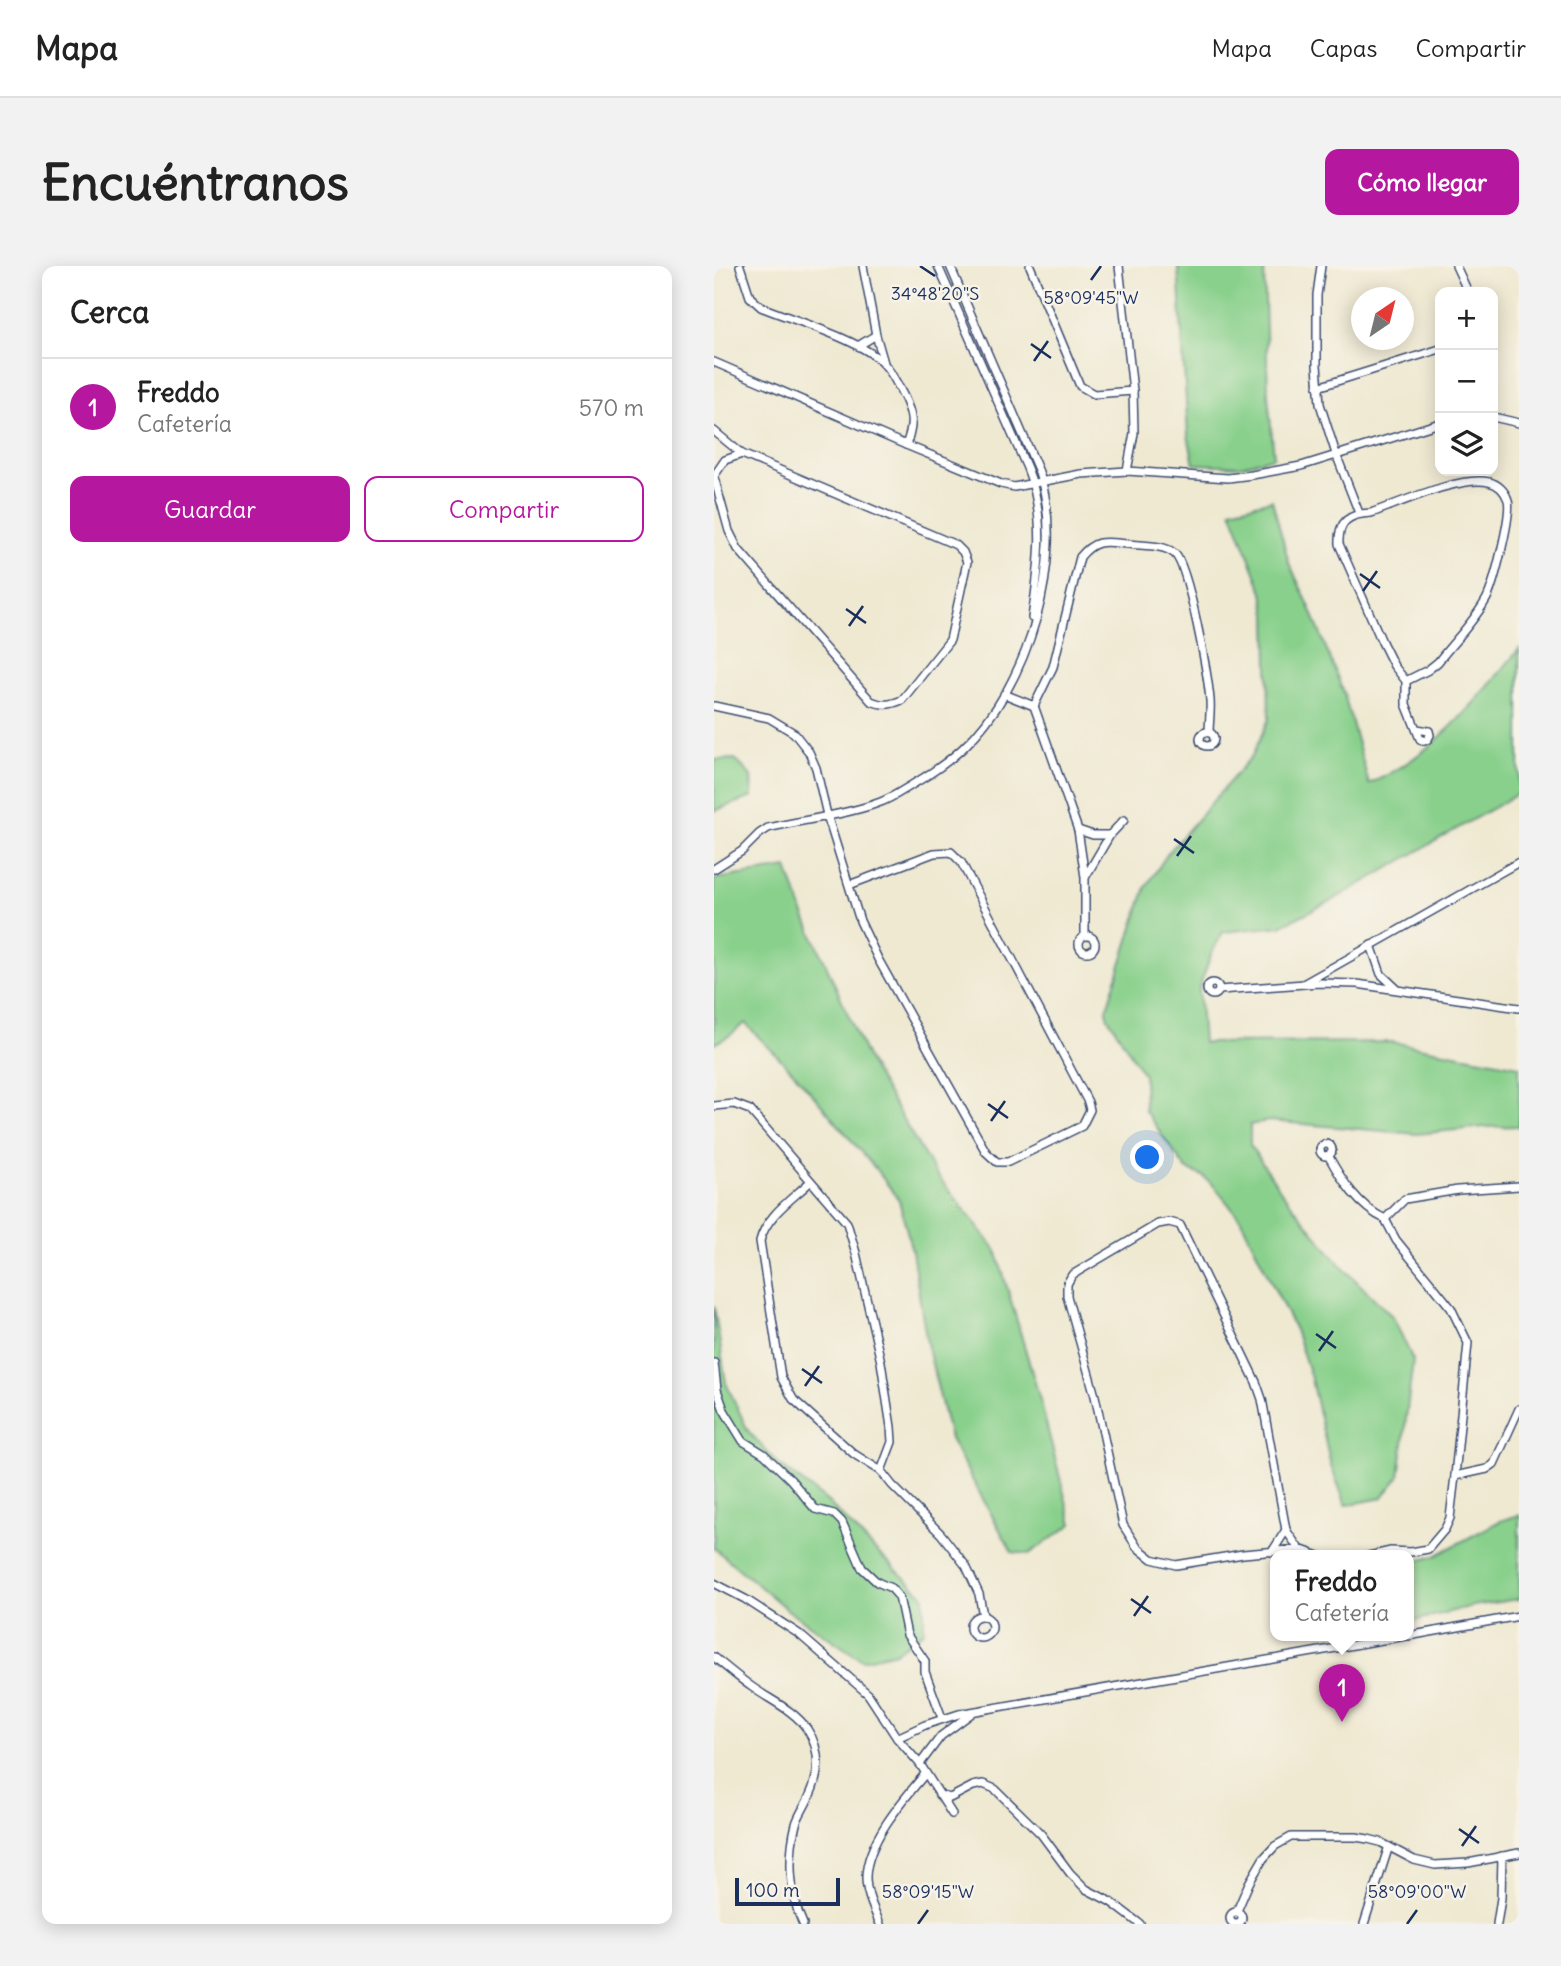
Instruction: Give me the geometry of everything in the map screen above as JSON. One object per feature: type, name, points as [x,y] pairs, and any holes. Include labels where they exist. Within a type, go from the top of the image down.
[{"type":"street","points":[[740,266],[750,297],[761,307],[858,346],[884,363]]},
{"type":"street","points":[[863,266],[884,363],[912,417],[913,429],[905,445]]},
{"type":"street","points":[[938,266],[1032,483],[1038,510],[1039,565],[1031,633]]},
{"type":"street","points":[[714,869],[742,851],[768,828],[878,803],[935,771],[964,747],[991,714],[1004,694],[1031,633],[1047,575],[1048,508],[1041,481],[950,266]]},
{"type":"street","points":[[1030,266],[1080,386],[1094,394],[1133,391]]},
{"type":"street","points":[[1119,266],[1133,391],[1134,433],[1127,471]]},
{"type":"street","points":[[1321,266],[1317,295],[1320,404],[1359,513]]},
{"type":"street","points":[[1456,266],[1466,287]]},
{"type":"street","points":[[858,346],[876,335]]},
{"type":"street","points":[[1318,387],[1437,350]]},
{"type":"street","points":[[714,362],[905,445],[1014,487],[1081,474],[1127,471],[1228,478],[1301,466],[1435,424]]},
{"type":"street","points":[[1498,418],[1519,423]]},
{"type":"street","points":[[714,431],[742,454],[956,545],[963,552],[967,562],[950,640],[902,700],[891,705],[880,705],[871,701],[738,549],[729,531],[714,477],[725,460],[742,454]]},
{"type":"street","points":[[1406,681],[1438,662],[1487,597],[1499,564],[1509,502],[1503,490],[1490,482],[1457,483],[1371,513],[1359,513],[1340,527],[1339,544],[1382,642],[1394,666],[1406,681],[1406,704],[1417,729]]},
{"type":"street","points":[[1086,935],[1085,877],[1078,830],[1034,706],[1053,667],[1080,557],[1089,547],[1104,541],[1166,548],[1175,554],[1184,572],[1208,677],[1209,733]]},
{"type":"street","points":[[1004,694],[1034,706]]},
{"type":"street","points":[[714,706],[769,718],[794,733],[809,752],[816,768],[827,815],[860,921],[878,959],[986,1152],[997,1162],[1008,1162],[1082,1126],[1090,1110],[1088,1102],[961,862],[951,852],[934,853],[849,885]]},
{"type":"street","points":[[1085,877],[1110,835],[1124,820]]},
{"type":"street","points":[[1078,830],[1093,835],[1110,835]]},
{"type":"street","points":[[1302,984],[1519,862]]},
{"type":"street","points":[[1371,945],[1381,974],[1397,989]]},
{"type":"street","points":[[1219,990],[1302,984],[1357,984],[1519,1008]]},
{"type":"street","points":[[714,1106],[734,1104],[750,1110],[847,1223],[881,1362],[891,1427],[892,1442],[881,1471]]},
{"type":"street","points":[[1328,1156],[1357,1198],[1370,1212],[1385,1219],[1396,1240],[1451,1308],[1468,1343],[1450,1518],[1440,1537],[1428,1549],[1414,1551]]},
{"type":"street","points":[[810,1182],[773,1216],[760,1241],[781,1377],[793,1399],[854,1454],[881,1471],[941,1534],[966,1566],[979,1594],[983,1616]]},
{"type":"street","points":[[1385,1219],[1405,1199],[1519,1186]]},
{"type":"street","points":[[1270,1552],[1177,1565],[1152,1559],[1137,1547],[1123,1525],[1097,1408],[1067,1296],[1067,1284],[1072,1275],[1158,1224],[1169,1222],[1180,1226],[1256,1381],[1262,1399],[1286,1530],[1299,1549]]},
{"type":"street","points":[[714,1363],[717,1390],[724,1410],[743,1441],[764,1454],[815,1509],[834,1514],[842,1522],[862,1568],[877,1582],[891,1588],[899,1597],[907,1635],[925,1661],[925,1672],[942,1718]]},
{"type":"street","points":[[1455,1476],[1487,1469],[1494,1464],[1519,1409]]},
{"type":"street","points":[[1273,1550],[1286,1530]]},
{"type":"street","points":[[1290,1550],[1302,1550]]},
{"type":"street","points":[[714,1597],[717,1585],[745,1599],[799,1634],[868,1694],[952,1814]]},
{"type":"street","points":[[1414,1635],[1519,1616]]},
{"type":"street","points":[[1353,1641],[1354,1645]]},
{"type":"street","points":[[897,1738],[942,1718],[1378,1641]]},
{"type":"street","points":[[714,1657],[750,1686],[788,1710],[806,1727],[817,1747],[818,1768],[811,1794],[797,1821],[791,1850],[797,1912],[803,1924]]},
{"type":"street","points":[[919,1764],[942,1736],[972,1712]]},
{"type":"street","points":[[880,1924],[869,1896],[866,1877],[869,1864],[891,1816],[925,1774]]},
{"type":"street","points":[[939,1795],[950,1798],[983,1784],[995,1789],[1041,1834],[1070,1873],[1086,1889],[1111,1902],[1140,1924]]},
{"type":"street","points":[[1237,1911],[1263,1859],[1275,1846],[1292,1837],[1356,1837],[1380,1842],[1388,1849],[1414,1860],[1436,1865],[1519,1853]]},
{"type":"street","points":[[1364,1924],[1388,1849]]},
{"type":"street","points":[[1497,1924],[1502,1898],[1502,1856]]},
{"type":"green space","points":[[1178,266],[1264,266],[1268,395],[1274,457],[1241,466],[1194,464],[1188,435]]},
{"type":"green space","points":[[1272,500],[1289,563],[1344,694],[1369,784],[1413,759],[1452,726],[1519,649],[1519,793],[1331,901],[1280,926],[1223,932],[1212,952],[1199,988],[1203,1043],[1392,1042],[1519,1066],[1519,1126],[1417,1134],[1268,1121],[1250,1125],[1250,1145],[1283,1194],[1341,1266],[1393,1317],[1413,1360],[1399,1477],[1382,1498],[1346,1505],[1331,1466],[1310,1375],[1295,1330],[1241,1220],[1214,1186],[1203,1176],[1186,1169],[1145,1111],[1144,1075],[1107,1016],[1107,1008],[1146,887],[1168,853],[1252,756],[1269,719],[1267,614],[1263,593],[1231,510]]},
{"type":"green space","points":[[735,759],[751,776],[752,797],[714,811],[714,760]]},
{"type":"green space","points":[[787,868],[804,915],[870,1064],[933,1170],[996,1250],[1039,1396],[1072,1524],[1029,1554],[1012,1552],[950,1439],[927,1343],[912,1251],[899,1200],[796,1075],[745,1023],[714,1044],[714,879]]},
{"type":"green space","points":[[714,1306],[726,1383],[748,1431],[777,1463],[827,1501],[924,1596],[924,1631],[896,1652],[862,1660],[789,1611],[714,1548]]},
{"type":"green space","points":[[1519,1515],[1519,1599],[1473,1606],[1414,1621],[1414,1562],[1435,1556],[1500,1521]]},
{"type":"place","name":"Freddo","points":[[1342,1722]]}]
